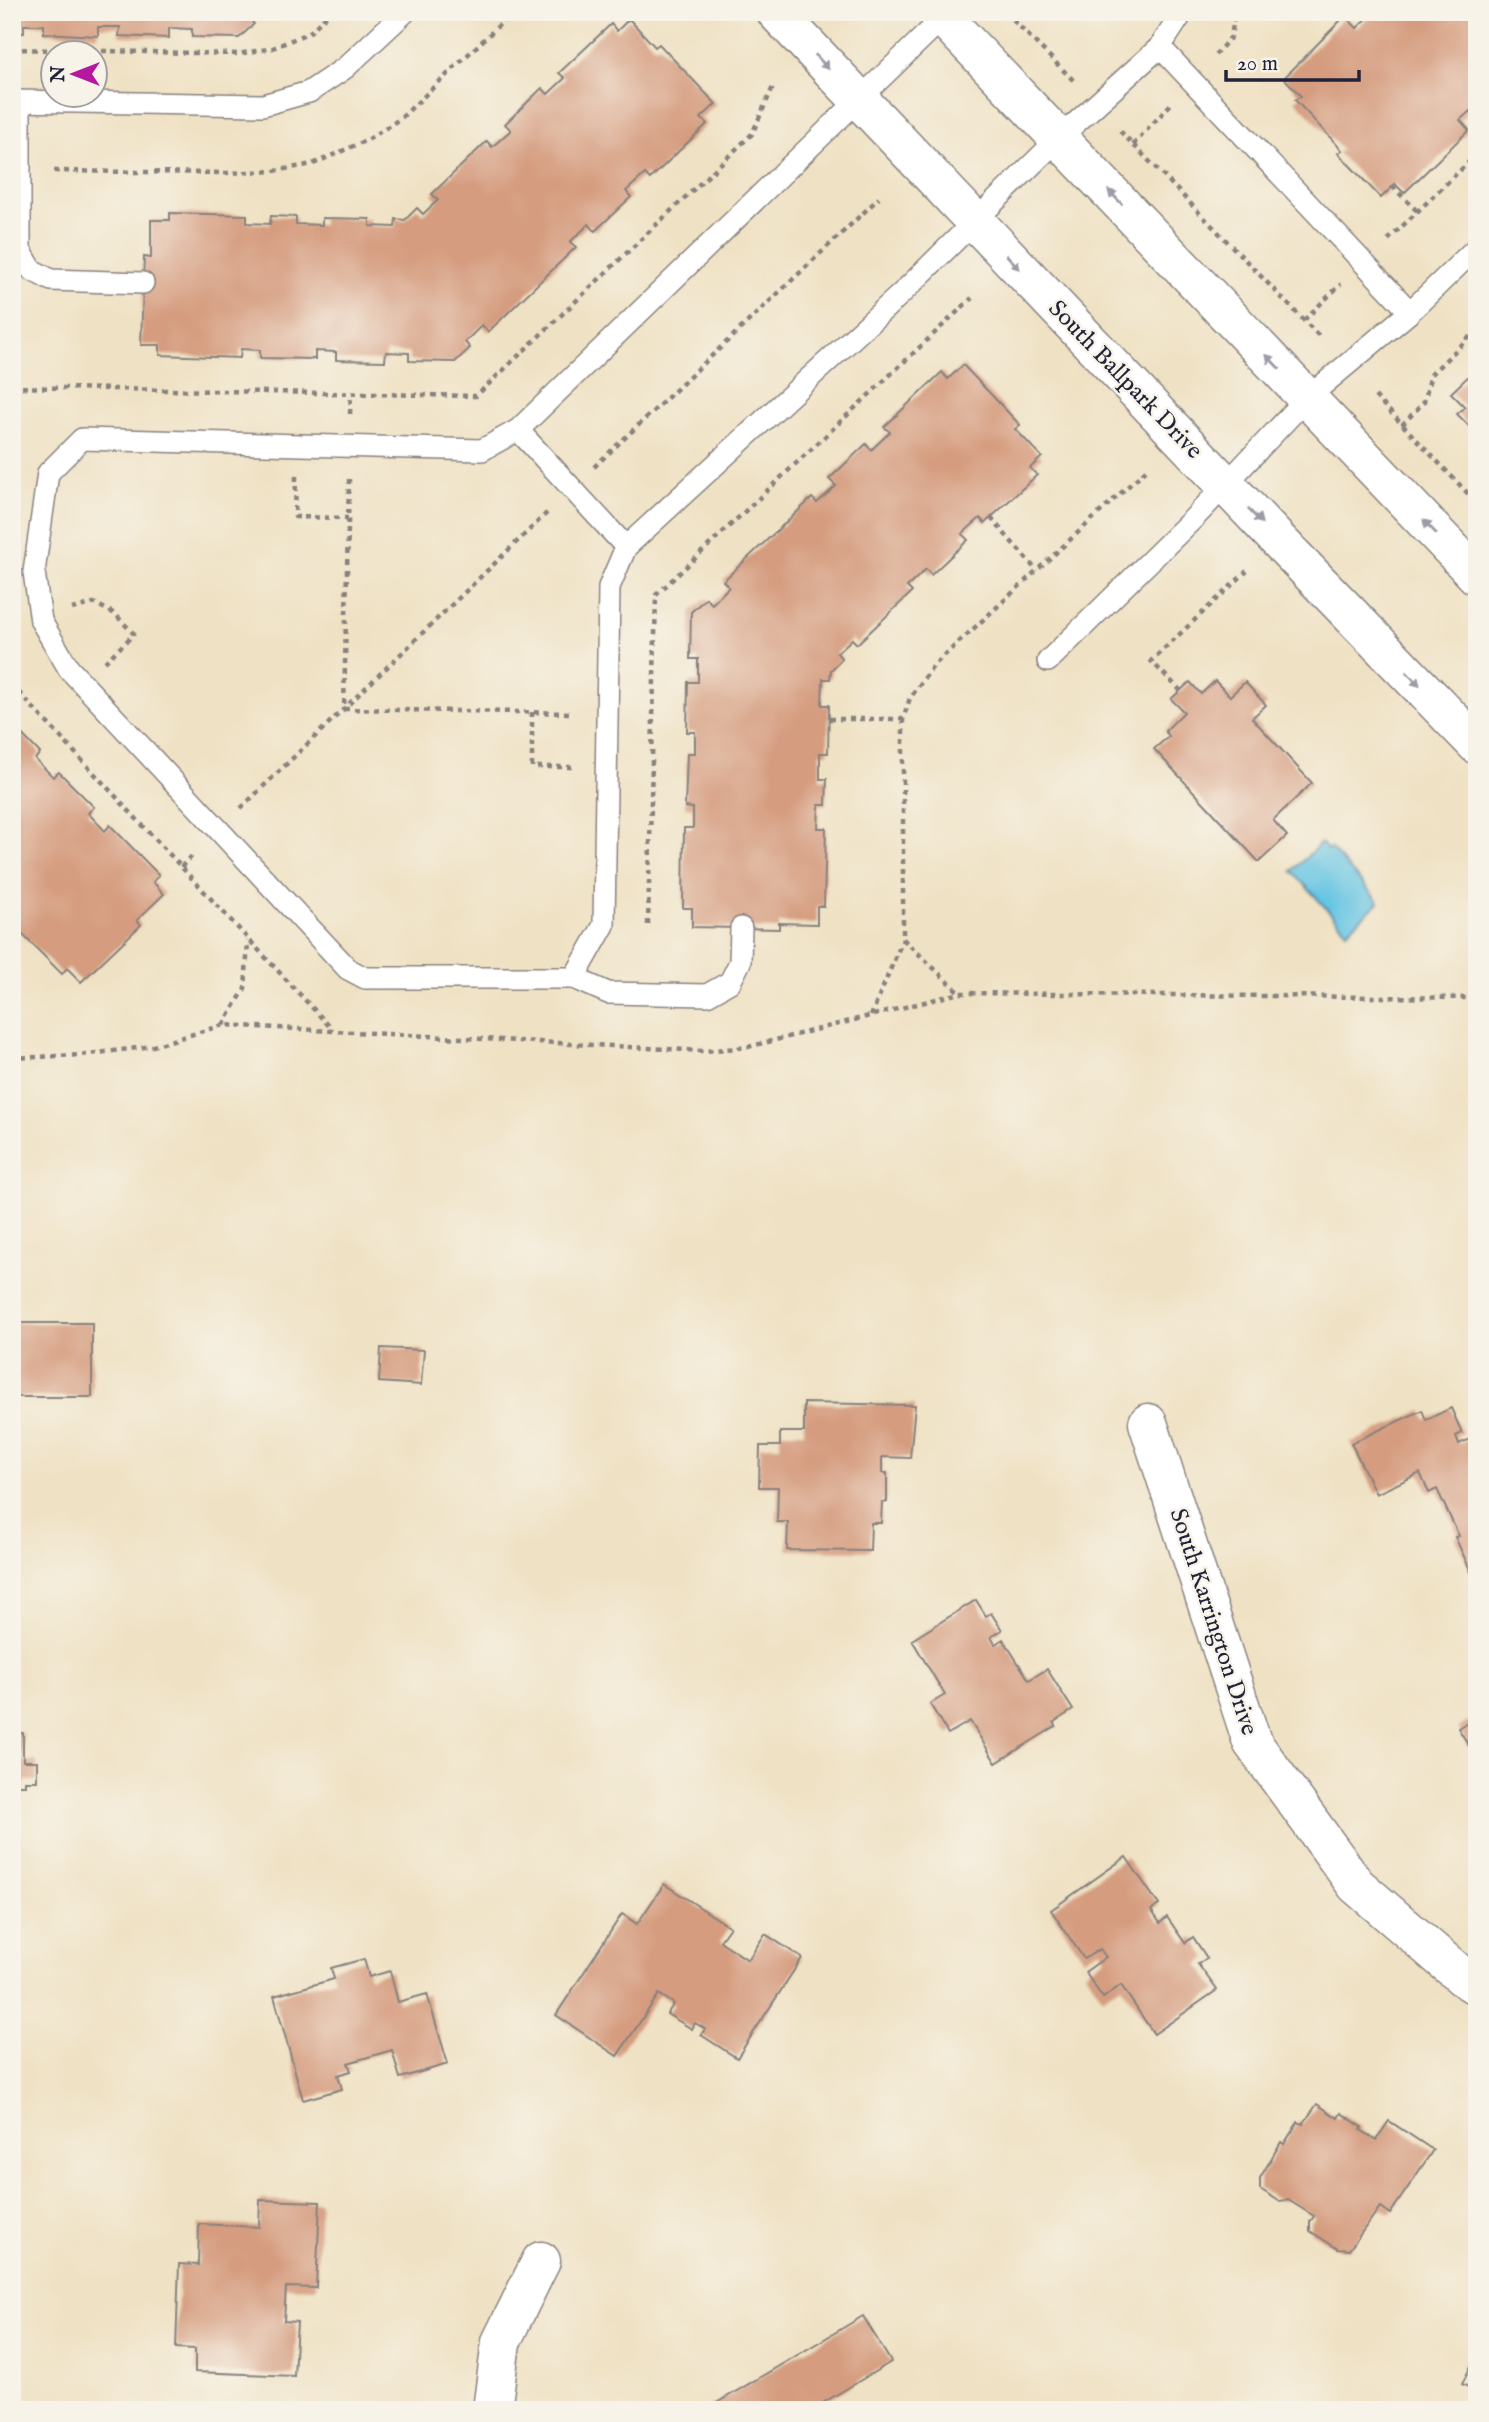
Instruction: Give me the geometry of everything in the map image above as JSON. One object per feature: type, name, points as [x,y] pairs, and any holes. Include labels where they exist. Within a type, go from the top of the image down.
[{"type":"street","name":"South Ballpark Drive","points":[[776,12],[1477,745]]},
{"type":"street","points":[[943,14],[1477,576]]},
{"type":"street","name":"South Karrington Drive","points":[[1148,1423],[1252,1742],[1356,1885],[1464,1978],[1477,1986]]},
{"type":"street","points":[[492,2410],[500,2342],[541,2261]]},
{"type":"lane","points":[[143,283],[51,280],[32,270],[20,250],[16,101],[263,105],[309,92],[345,68],[405,12]]},
{"type":"lane","points":[[574,978],[604,925],[609,587],[626,547],[904,291],[1059,138],[1160,47],[1179,18],[1180,12]]},
{"type":"lane","points":[[741,928],[740,962],[730,982],[707,995],[608,993],[574,978],[365,978],[348,969],[69,669],[41,621],[34,572],[48,473],[82,439],[482,450],[518,430],[943,14]]},
{"type":"lane","points":[[1160,47],[1410,312]]},
{"type":"lane","points":[[1048,661],[1226,485],[1307,398],[1410,312],[1477,247]]},
{"type":"lane","points":[[518,430],[626,547]]},
{"type":"path","points":[[12,49],[238,54],[273,48],[310,32],[330,12]]},
{"type":"path","points":[[43,171],[226,173],[274,171],[313,164],[369,139],[401,118],[513,12]]},
{"type":"path","points":[[1210,61],[1231,37],[1235,12]]},
{"type":"path","points":[[1006,13],[1076,82]]},
{"type":"path","points":[[12,387],[476,396],[752,134],[773,87]]},
{"type":"path","points":[[1133,145],[1172,103]]},
{"type":"path","points":[[1120,131],[1320,337]]},
{"type":"path","points":[[1384,243],[1477,154]]},
{"type":"path","points":[[1392,186],[1417,211]]},
{"type":"path","points":[[592,470],[878,198]]},
{"type":"path","points":[[1304,320],[1343,282]]},
{"type":"path","points":[[648,925],[656,595],[972,298]]},
{"type":"path","points":[[1402,425],[1424,402],[1432,374],[1477,330]]},
{"type":"path","points":[[350,422],[351,394]]},
{"type":"path","points":[[1375,396],[1477,503]]},
{"type":"path","points":[[871,1016],[903,939],[903,719],[910,698],[934,665],[1148,468]]},
{"type":"path","points":[[344,709],[349,471]]},
{"type":"path","points":[[234,815],[553,507]]},
{"type":"path","points":[[295,517],[348,518]]},
{"type":"path","points":[[991,518],[1037,570]]},
{"type":"path","points":[[1181,691],[1151,661],[1247,571]]},
{"type":"path","points":[[71,610],[94,603],[115,614],[134,634]]},
{"type":"path","points":[[12,685],[333,1031]]},
{"type":"path","points":[[344,709],[579,713]]},
{"type":"path","points":[[532,712],[532,767],[606,767]]},
{"type":"path","points":[[828,719],[903,719]]},
{"type":"path","points":[[181,867],[194,854]]},
{"type":"path","points":[[903,939],[960,993]]},
{"type":"path","points":[[223,1025],[245,989],[248,941]]},
{"type":"path","points":[[12,1058],[81,1055],[153,1046],[223,1025],[704,1051],[748,1047],[960,993],[1477,998]]},
{"type":"water","points":[[1321,843],[1328,850],[1330,848],[1379,902],[1347,931],[1292,871]]},
{"type":"building","points":[[12,12],[254,12],[248,18],[254,24],[239,38],[192,37],[192,29],[169,28],[169,38],[119,36],[120,27],[98,27],[98,36],[44,33],[44,25],[24,25],[24,33],[12,33]]},
{"type":"building","points":[[1374,12],[1477,12],[1477,117],[1470,111],[1460,120],[1469,130],[1404,193],[1395,184],[1381,198],[1338,153],[1342,150],[1295,100],[1301,96],[1284,78],[1345,16],[1357,28]]},
{"type":"building","points":[[629,19],[655,47],[659,44],[716,104],[701,118],[707,124],[650,179],[645,174],[626,191],[631,197],[595,231],[589,224],[570,242],[576,247],[488,332],[482,325],[465,342],[470,348],[455,362],[409,361],[409,353],[386,352],[385,361],[336,360],[336,352],[315,351],[315,359],[260,358],[260,350],[241,349],[240,358],[160,355],[160,345],[141,345],[144,257],[151,258],[151,220],[170,220],[170,213],[247,215],[247,223],[270,224],[271,216],[296,217],[296,224],[322,225],[322,218],[370,219],[370,226],[395,227],[396,219],[405,220],[417,208],[423,214],[438,200],[432,194],[487,141],[492,147],[511,130],[505,124],[542,88],[548,94],[565,78],[559,73],[611,24],[617,31]]},
{"type":"building","points":[[963,365],[1020,425],[1015,429],[1042,457],[1030,468],[1037,475],[985,523],[980,518],[962,534],[968,540],[931,575],[926,569],[907,587],[912,592],[857,644],[852,639],[837,653],[842,659],[831,670],[830,679],[823,679],[822,705],[829,705],[828,753],[820,753],[820,779],[827,779],[826,805],[819,805],[818,828],[826,828],[824,906],[817,906],[817,924],[779,923],[779,929],[692,927],[692,908],[683,908],[684,828],[693,828],[693,808],[685,807],[687,753],[695,753],[695,732],[687,732],[688,682],[698,682],[698,659],[690,659],[691,612],[706,598],[712,604],[729,587],[723,581],[812,498],[817,503],[836,486],[829,479],[866,444],[871,450],[890,432],[884,427],[942,372],[948,379]]},
{"type":"building","points":[[1477,368],[1477,434],[1457,414],[1465,407],[1451,393]]},
{"type":"building","points":[[1215,681],[1230,696],[1245,682],[1266,705],[1252,718],[1312,783],[1273,820],[1287,836],[1259,862],[1154,749],[1169,736],[1165,731],[1184,712],[1171,699],[1190,682],[1201,694]]},
{"type":"building","points":[[12,724],[40,753],[35,759],[53,777],[59,772],[94,807],[88,813],[105,831],[110,825],[159,875],[153,882],[164,894],[137,920],[141,925],[81,982],[67,968],[62,974],[12,924]]},
{"type":"building","points":[[12,1323],[92,1323],[92,1397],[12,1397]]},
{"type":"building","points":[[381,1348],[424,1350],[421,1385],[379,1382]]},
{"type":"building","points":[[804,1403],[915,1405],[910,1458],[882,1457],[882,1473],[887,1473],[887,1502],[882,1502],[881,1523],[871,1523],[870,1551],[787,1550],[788,1522],[777,1522],[778,1487],[759,1487],[760,1446],[780,1446],[780,1432],[804,1432]]},
{"type":"building","points":[[1451,1408],[1462,1433],[1456,1436],[1459,1444],[1477,1436],[1477,1569],[1471,1572],[1455,1537],[1459,1536],[1437,1489],[1429,1493],[1420,1473],[1376,1494],[1351,1443],[1422,1410],[1426,1420]]},
{"type":"building","points":[[976,1600],[986,1616],[991,1613],[1002,1630],[991,1637],[995,1644],[1003,1639],[1029,1680],[1047,1669],[1073,1710],[1054,1722],[1056,1726],[996,1763],[970,1721],[948,1734],[930,1704],[945,1695],[912,1640]]},
{"type":"building","points":[[1477,1716],[1477,1759],[1458,1728]]},
{"type":"building","points":[[12,1733],[23,1733],[23,1761],[37,1761],[37,1781],[12,1785]]},
{"type":"building","points":[[1126,1857],[1159,1905],[1151,1910],[1160,1923],[1167,1917],[1185,1943],[1193,1937],[1207,1958],[1198,1964],[1217,1990],[1154,2034],[1121,1985],[1103,1998],[1085,1972],[1106,1957],[1100,1949],[1084,1959],[1051,1910]]},
{"type":"building","points":[[664,1884],[730,1927],[720,1941],[748,1960],[765,1934],[802,1958],[737,2058],[701,2035],[705,2029],[695,2023],[692,2029],[667,2014],[674,2004],[659,1994],[617,2056],[556,2015],[622,1914],[637,1924]]},
{"type":"building","points":[[364,1959],[369,1977],[390,1971],[398,2002],[427,1994],[448,2064],[400,2078],[392,2050],[348,2063],[351,2071],[338,2075],[342,2089],[303,2100],[274,1996],[334,1979],[331,1968]]},
{"type":"building","points":[[1317,2104],[1338,2118],[1341,2113],[1376,2140],[1389,2121],[1433,2150],[1390,2214],[1380,2207],[1349,2250],[1338,2249],[1310,2231],[1310,2222],[1314,2216],[1288,2200],[1279,2201],[1260,2189],[1260,2178],[1281,2142],[1284,2144],[1298,2122],[1303,2124]]},
{"type":"building","points":[[260,2200],[320,2202],[316,2288],[286,2287],[284,2321],[297,2322],[294,2376],[195,2372],[195,2349],[176,2348],[179,2264],[198,2265],[199,2224],[259,2227]]},
{"type":"building","points":[[863,2316],[891,2362],[811,2410],[705,2410]]},
{"type":"building","points":[[1477,2354],[1477,2391],[1462,2384]]}]
